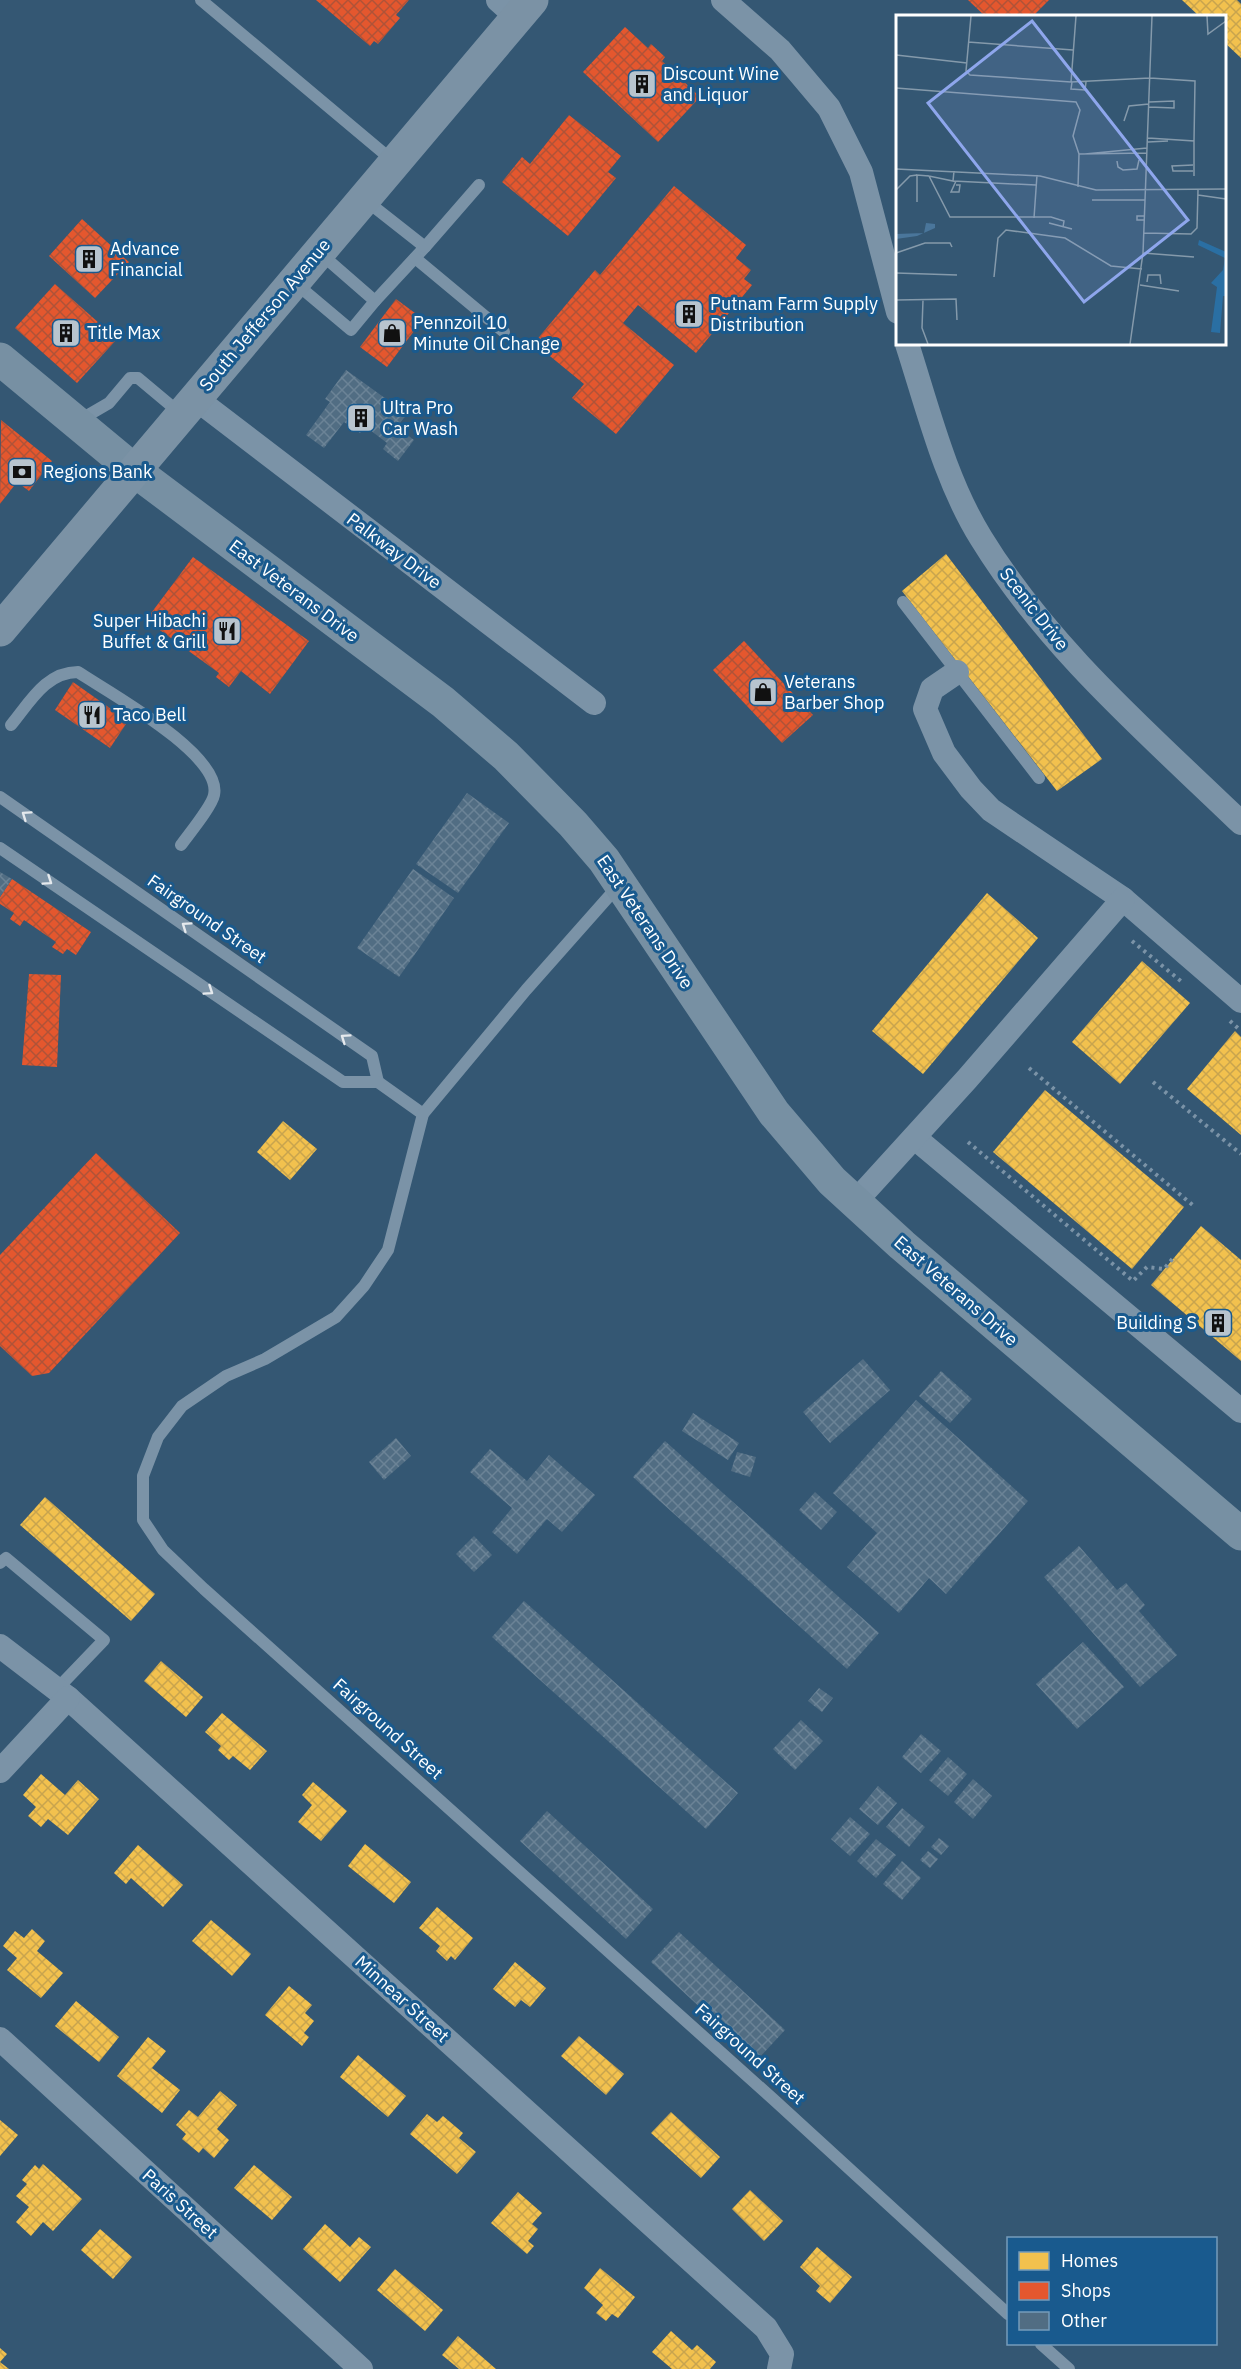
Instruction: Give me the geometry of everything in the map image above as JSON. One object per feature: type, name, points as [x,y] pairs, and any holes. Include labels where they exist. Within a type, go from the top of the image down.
[{"type":"main road","name":"South Jefferson Avenue","points":[[0,630],[394,162],[515,6]]},
{"type":"street","points":[[723,0],[780,50],[829,108],[861,172],[896,308]]},
{"type":"street","name":"Scenic Drive","points":[[907,345],[955,487],[981,537],[1011,583],[1053,636],[1098,685],[1241,822]]},
{"type":"street","name":"East Veterans Drive","points":[[0,359],[135,471],[443,702],[507,756],[573,824],[604,860],[774,1113],[832,1181],[1241,1534]]},
{"type":"street","name":"Palkway Drive","points":[[188,406],[594,703]]},
{"type":"street","points":[[957,672],[932,689],[925,709],[944,753],[971,789],[991,810],[1123,899],[1241,1001]]},
{"type":"street","points":[[855,1202],[915,1138],[1123,899]]},
{"type":"street","points":[[915,1138],[1241,1411]]},
{"type":"street","name":"Minnear Street","points":[[0,1646],[63,1693],[766,2328],[782,2354],[779,2369]]},
{"type":"street","points":[[0,1771],[63,1693]]},
{"type":"street","name":"Paris Street","points":[[0,2039],[361,2369]]},
{"type":"lane","points":[[201,0],[370,139],[394,162]]},
{"type":"lane","points":[[293,281],[351,330],[478,185]]},
{"type":"lane","points":[[363,199],[426,247]]},
{"type":"lane","points":[[318,252],[375,301]]},
{"type":"lane","points":[[415,258],[504,332]]},
{"type":"lane","points":[[76,422],[110,403],[130,378],[138,378],[188,406]]},
{"type":"lane","points":[[903,602],[1039,778]]},
{"type":"lane","points":[[11,725],[49,681],[64,672],[78,672],[186,745],[203,762],[213,778],[214,796],[181,845]]},
{"type":"lane","name":"Fairground Street","points":[[0,797],[372,1056],[378,1082]]},
{"type":"lane","points":[[0,848],[343,1082],[378,1082],[423,1114]]},
{"type":"lane","name":"Fairground Street","points":[[621,884],[526,990],[423,1114],[388,1250],[364,1286],[336,1317],[264,1359],[225,1376],[182,1406],[158,1437],[143,1476],[143,1520],[163,1550],[204,1589],[773,2099],[1007,2313]]},
{"type":"lane","points":[[0,1563],[6,1557],[104,1640],[63,1693]]},
{"type":"lane","points":[[1043,2345],[1069,2369]]},
{"type":"path","points":[[1029,1068],[1195,1207]]},
{"type":"path","points":[[1153,1082],[1241,1154]]},
{"type":"path","points":[[968,1142],[1133,1281],[1147,1268],[1164,1269],[1174,1257]]},
{"type":"building: Homes","points":[[1182,0],[1237,0],[1241,4],[1241,58],[1226,44],[1226,15],[1198,15]]},
{"type":"building: Homes","points":[[946,554],[1102,759],[1057,791],[902,591]]},
{"type":"building: Homes","points":[[987,893],[1038,938],[923,1074],[872,1031]]},
{"type":"building: Homes","points":[[1142,961],[1190,1003],[1120,1084],[1072,1042]]},
{"type":"building: Homes","points":[[1235,1031],[1241,1037],[1241,1135],[1187,1089]]},
{"type":"building: Homes","points":[[1045,1090],[1184,1207],[1132,1269],[993,1152]]},
{"type":"building: Homes","points":[[283,1121],[317,1149],[290,1180],[257,1152]]},
{"type":"building: Homes","name":"Building S","points":[[1201,1226],[1241,1260],[1241,1361],[1151,1285]]},
{"type":"building: Homes","points":[[45,1497],[155,1594],[131,1621],[20,1525]]},
{"type":"building: Homes","points":[[161,1661],[203,1697],[186,1717],[144,1681]]},
{"type":"building: Homes","points":[[222,1713],[267,1751],[250,1770],[233,1756],[229,1760],[218,1750],[221,1746],[205,1732]]},
{"type":"building: Homes","points":[[41,1774],[65,1795],[78,1780],[99,1799],[68,1835],[48,1819],[41,1827],[28,1816],[36,1807],[23,1795]]},
{"type":"building: Homes","points":[[313,1782],[347,1811],[321,1841],[298,1822],[312,1805],[302,1795]]},
{"type":"building: Homes","points":[[365,1844],[411,1882],[394,1903],[348,1866]]},
{"type":"building: Homes","points":[[138,1845],[183,1885],[163,1907],[131,1878],[126,1884],[114,1873]]},
{"type":"building: Homes","points":[[437,1907],[473,1938],[455,1960],[451,1956],[447,1961],[436,1951],[440,1946],[419,1928]]},
{"type":"building: Homes","points":[[211,1920],[251,1954],[232,1976],[192,1941]]},
{"type":"building: Homes","points":[[32,1929],[45,1941],[37,1951],[63,1973],[41,1998],[7,1970],[17,1958],[3,1946],[15,1931],[24,1938]]},
{"type":"building: Homes","points":[[515,1962],[546,1988],[530,2007],[521,2000],[515,2007],[493,1989]]},
{"type":"building: Homes","points":[[289,1986],[312,2005],[305,2013],[314,2021],[304,2033],[309,2037],[302,2046],[265,2015]]},
{"type":"building: Homes","points":[[76,2001],[119,2037],[99,2062],[55,2026]]},
{"type":"building: Homes","points":[[579,2036],[624,2074],[606,2095],[561,2056]]},
{"type":"building: Homes","points":[[148,2037],[166,2051],[152,2068],[180,2090],[162,2113],[117,2076]]},
{"type":"building: Homes","points":[[358,2055],[406,2096],[388,2117],[340,2077]]},
{"type":"building: Homes","points":[[220,2091],[237,2105],[217,2129],[229,2140],[214,2158],[203,2148],[199,2153],[182,2139],[186,2134],[176,2125],[189,2110],[198,2117]]},
{"type":"building: Homes","points":[[671,2112],[720,2157],[701,2178],[651,2133]]},
{"type":"building: Homes","points":[[427,2114],[437,2122],[443,2116],[463,2133],[459,2138],[476,2152],[457,2174],[410,2134]]},
{"type":"building: Homes","points":[[0,2120],[18,2135],[0,2156]]},
{"type":"building: Homes","points":[[43,2164],[82,2199],[53,2231],[43,2222],[31,2236],[16,2222],[29,2207],[16,2196],[27,2184],[22,2180],[35,2165],[39,2169]]},
{"type":"building: Homes","points":[[254,2165],[292,2197],[272,2220],[234,2188]]},
{"type":"building: Homes","points":[[750,2190],[783,2221],[764,2241],[732,2209]]},
{"type":"building: Homes","points":[[518,2192],[542,2213],[532,2224],[538,2229],[528,2241],[534,2246],[527,2254],[491,2223]]},
{"type":"building: Homes","points":[[325,2224],[350,2247],[359,2237],[371,2247],[340,2282],[303,2249]]},
{"type":"building: Homes","points":[[100,2229],[132,2257],[113,2279],[81,2250]]},
{"type":"building: Homes","points":[[817,2247],[852,2277],[830,2303],[816,2291],[820,2286],[800,2267]]},
{"type":"building: Homes","points":[[600,2268],[635,2297],[618,2318],[612,2314],[606,2321],[596,2313],[603,2305],[584,2288]]},
{"type":"building: Homes","points":[[395,2269],[443,2310],[425,2331],[377,2290]]},
{"type":"building: Homes","points":[[671,2331],[692,2350],[697,2345],[716,2362],[710,2369],[672,2369],[652,2352]]},
{"type":"building: Homes","points":[[458,2336],[496,2369],[459,2369],[442,2355]]},
{"type":"building: Homes","points":[[0,2348],[7,2354],[0,2362]]},
{"type":"building: Homes","points":[[0,2362],[9,2369],[0,2369]]},
{"type":"building: Shops","points":[[316,0],[409,0],[396,15],[400,18],[378,44],[374,41],[370,46]]},
{"type":"building: Shops","points":[[968,0],[1049,0],[1034,15],[984,15]]},
{"type":"building: Shops","name":"Discount Wine and Liquor","points":[[625,27],[648,48],[651,44],[665,57],[662,61],[700,97],[658,142],[583,72]]},
{"type":"building: Shops","points":[[569,115],[621,156],[608,172],[616,178],[568,236],[502,182],[522,157],[530,164]]},
{"type":"building: Shops","name":"Putnam Farm Supply Distribution","points":[[674,186],[746,245],[736,258],[751,270],[744,279],[752,285],[696,353],[638,305],[623,323],[674,365],[616,434],[572,398],[584,384],[534,343],[595,270],[600,275]]},
{"type":"building: Shops","name":"Advance Financial","points":[[82,219],[129,262],[95,298],[49,256]]},
{"type":"building: Shops","name":"Title Max","points":[[55,284],[117,339],[77,383],[15,328]]},
{"type":"building: Shops","name":"Pennzoil 10 Minute Oil Change","points":[[396,299],[423,319],[387,367],[360,347]]},
{"type":"building: Shops","name":"Regions Bank","points":[[1,420],[52,461],[29,491],[17,482],[0,504]]},
{"type":"building: Shops","name":"Super Hibachi Buffet & Grill","points":[[193,557],[309,641],[270,694],[241,671],[229,687],[216,677],[219,673],[146,620]]},
{"type":"building: Shops","name":"Veterans Barber Shop","points":[[744,641],[813,715],[782,743],[713,670]]},
{"type":"building: Shops","name":"Taco Bell","points":[[73,682],[128,721],[110,748],[55,710]]},
{"type":"building: Shops","points":[[12,879],[91,932],[76,955],[67,949],[63,954],[52,947],[56,942],[24,920],[20,926],[10,919],[14,913],[0,904],[0,897]]},
{"type":"building: Shops","points":[[29,974],[61,975],[57,1067],[22,1065]]},
{"type":"building: Shops","points":[[96,1153],[180,1233],[49,1373],[32,1376],[0,1346],[0,1255]]},
{"type":"building: Other","name":"Ultra Pro Car Wash","points":[[346,370],[407,414],[397,427],[414,440],[398,461],[383,449],[387,443],[365,426],[360,433],[344,422],[324,448],[306,435],[330,402],[325,399]]},
{"type":"building: Other","points":[[467,793],[509,823],[458,893],[416,864]]},
{"type":"building: Other","points":[[413,869],[454,898],[399,977],[357,948]]},
{"type":"building: Other","points":[[0,872],[12,879],[0,897]]},
{"type":"building: Other","points":[[863,1359],[890,1390],[830,1443],[803,1412]]},
{"type":"building: Other","points":[[941,1371],[972,1399],[950,1423],[919,1396]]},
{"type":"building: Other","points":[[916,1400],[1028,1501],[946,1594],[929,1578],[899,1613],[847,1567],[877,1533],[833,1493]]},
{"type":"building: Other","points":[[693,1413],[739,1443],[728,1460],[682,1431]]},
{"type":"building: Other","points":[[396,1438],[411,1456],[384,1480],[369,1462]]},
{"type":"building: Other","points":[[665,1441],[879,1633],[847,1669],[633,1477]]},
{"type":"building: Other","points":[[490,1449],[527,1481],[549,1455],[595,1495],[562,1532],[547,1519],[517,1554],[492,1532],[512,1508],[470,1472]]},
{"type":"building: Other","points":[[737,1452],[756,1457],[750,1477],[731,1471]]},
{"type":"building: Other","points":[[815,1492],[837,1512],[821,1530],[799,1510]]},
{"type":"building: Other","points":[[474,1536],[492,1555],[474,1572],[456,1554]]},
{"type":"building: Other","points":[[1079,1546],[1117,1590],[1126,1583],[1145,1605],[1139,1611],[1177,1655],[1140,1687],[1044,1577]]},
{"type":"building: Other","points":[[524,1601],[738,1793],[706,1829],[492,1637]]},
{"type":"building: Other","points":[[1083,1642],[1124,1687],[1077,1729],[1036,1684]]},
{"type":"building: Other","points":[[819,1688],[833,1698],[822,1712],[808,1701]]},
{"type":"building: Other","points":[[801,1720],[823,1741],[795,1770],[773,1749]]},
{"type":"building: Other","points":[[921,1734],[941,1751],[921,1773],[902,1757]]},
{"type":"building: Other","points":[[948,1757],[967,1774],[948,1796],[929,1780]]},
{"type":"building: Other","points":[[973,1779],[992,1796],[973,1819],[954,1802]]},
{"type":"building: Other","points":[[878,1786],[897,1803],[878,1825],[859,1809]]},
{"type":"building: Other","points":[[902,1808],[925,1827],[909,1847],[886,1827]]},
{"type":"building: Other","points":[[547,1811],[653,1909],[626,1939],[520,1841]]},
{"type":"building: Other","points":[[850,1817],[870,1834],[850,1856],[831,1839]]},
{"type":"building: Other","points":[[939,1838],[949,1846],[941,1855],[931,1847]]},
{"type":"building: Other","points":[[876,1839],[896,1855],[876,1878],[857,1861]]},
{"type":"building: Other","points":[[928,1851],[938,1859],[930,1868],[920,1860]]},
{"type":"building: Other","points":[[902,1861],[921,1878],[902,1900],[883,1884]]},
{"type":"building: Other","points":[[679,1932],[785,2030],[757,2060],[651,1962]]},
{"type":"place","name":"Discount Wine and Liquor","points":[[642,84]]},
{"type":"place","name":"Advance Financial","points":[[89,259]]},
{"type":"place","name":"Putnam Farm Supply Distribution","points":[[689,314]]},
{"type":"place","name":"Title Max","points":[[66,333]]},
{"type":"place","name":"Pennzoil 10 Minute Oil Change","points":[[392,333]]},
{"type":"place","name":"Ultra Pro Car Wash","points":[[361,418]]},
{"type":"place","name":"Regions Bank","points":[[22,472]]},
{"type":"place","name":"Super Hibachi Buffet & Grill","points":[[227,631]]},
{"type":"place","name":"Veterans Barber Shop","points":[[763,692]]},
{"type":"place","name":"Taco Bell","points":[[92,715]]},
{"type":"place","name":"Building S","points":[[1218,1323]]}]
